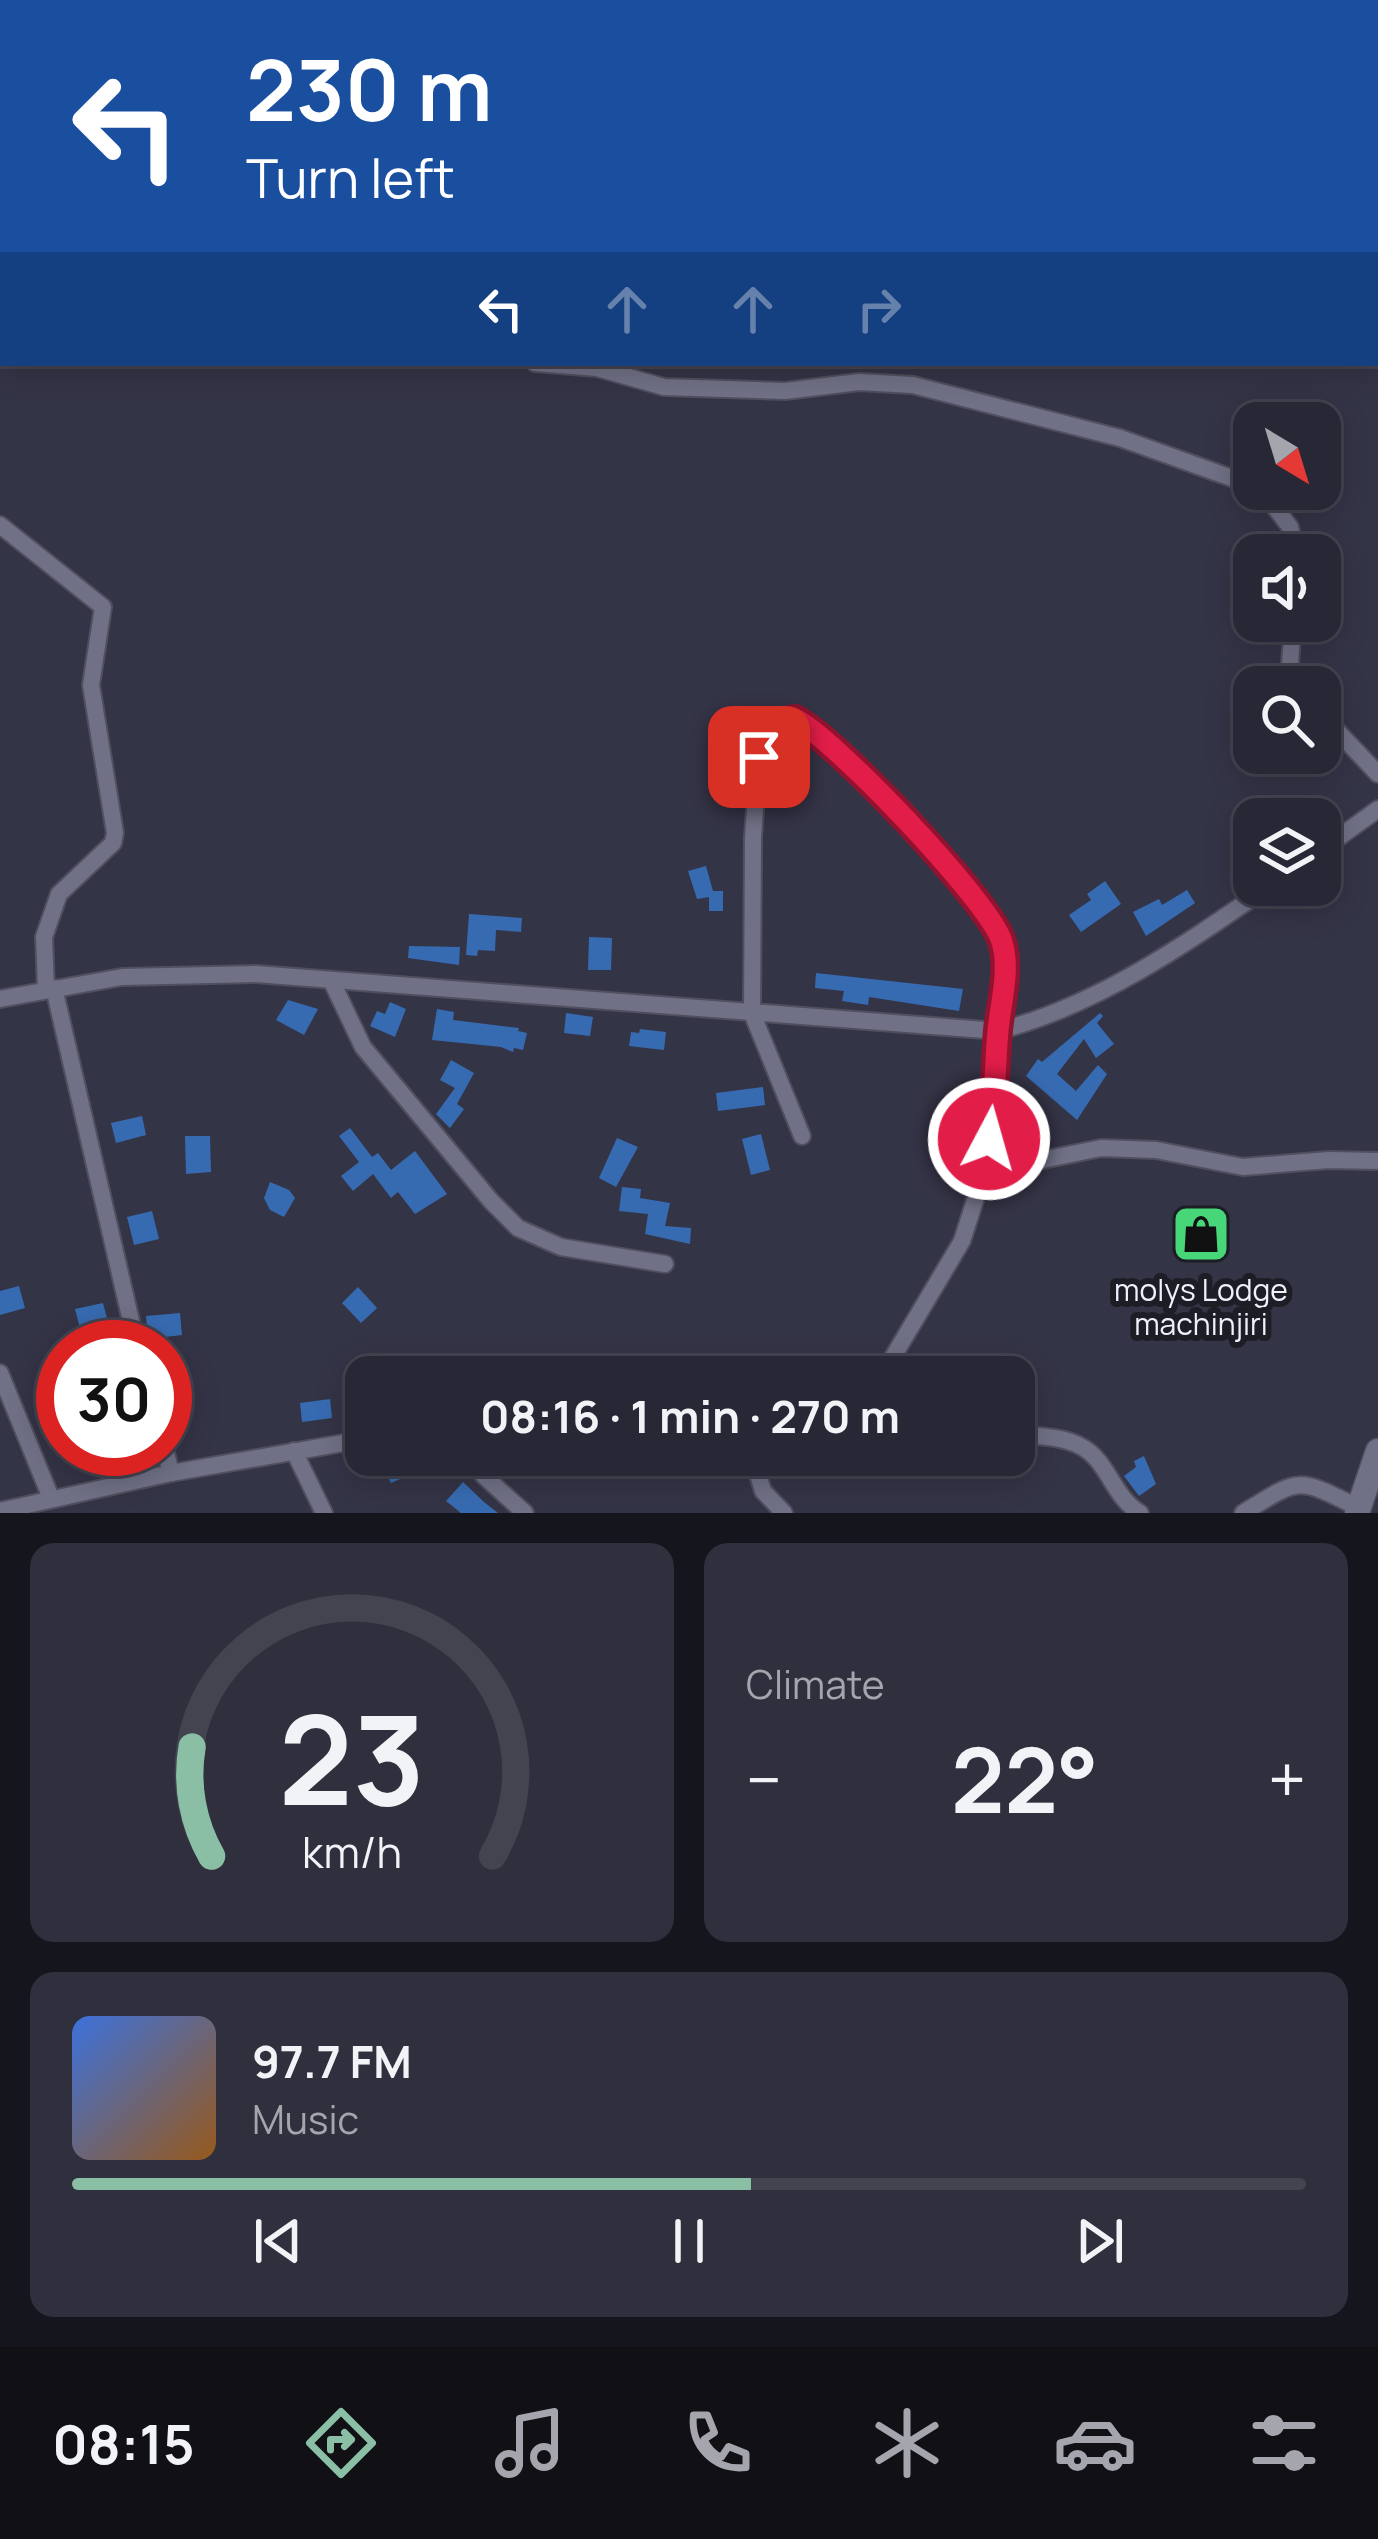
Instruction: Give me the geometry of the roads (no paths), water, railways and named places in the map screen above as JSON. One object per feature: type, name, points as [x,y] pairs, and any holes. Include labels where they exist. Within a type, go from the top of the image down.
[{"type":"main road","points":[[1358,1511],[1378,1451]]},
{"type":"street","points":[[572,366],[664,386],[784,391],[860,382],[913,385],[1120,438],[1233,478]]},
{"type":"street","points":[[0,525],[103,607],[91,685],[115,833],[113,843],[59,894],[44,938],[50,989],[130,1320]]},
{"type":"street","points":[[802,1136],[752,1013],[753,838],[760,741],[772,727],[795,719],[808,725],[866,780],[984,910],[1004,954],[994,1107],[984,1172],[962,1241],[894,1356]]},
{"type":"street","points":[[1341,735],[1378,774]]},
{"type":"street","points":[[1341,835],[1378,809]]},
{"type":"street","points":[[0,999],[122,977],[238,974],[998,1031],[1071,1006],[1120,981],[1241,906]]},
{"type":"street","points":[[332,982],[363,1047],[518,1228],[561,1246],[665,1264]]},
{"type":"street","points":[[984,1172],[1100,1148],[1156,1150],[1243,1167],[1378,1161]]},
{"type":"street","points":[[0,1373],[51,1498]]},
{"type":"street","points":[[1035,1437],[1086,1448],[1118,1496],[1140,1513]]},
{"type":"street","points":[[192,1469],[345,1442]]},
{"type":"street","points":[[294,1451],[324,1513]]},
{"type":"street","points":[[0,1511],[25,1510],[51,1498],[157,1476]]},
{"type":"street","points":[[484,1476],[524,1513]]},
{"type":"street","points":[[759,1476],[763,1490],[784,1513]]},
{"type":"street","points":[[1243,1513],[1288,1485],[1298,1484],[1313,1485],[1358,1511]]},
{"type":"waterway","points":[[262,366],[279,366]]},
{"type":"place","name":"molys Lodge machinjiri","points":[[1201,1234]]}]
